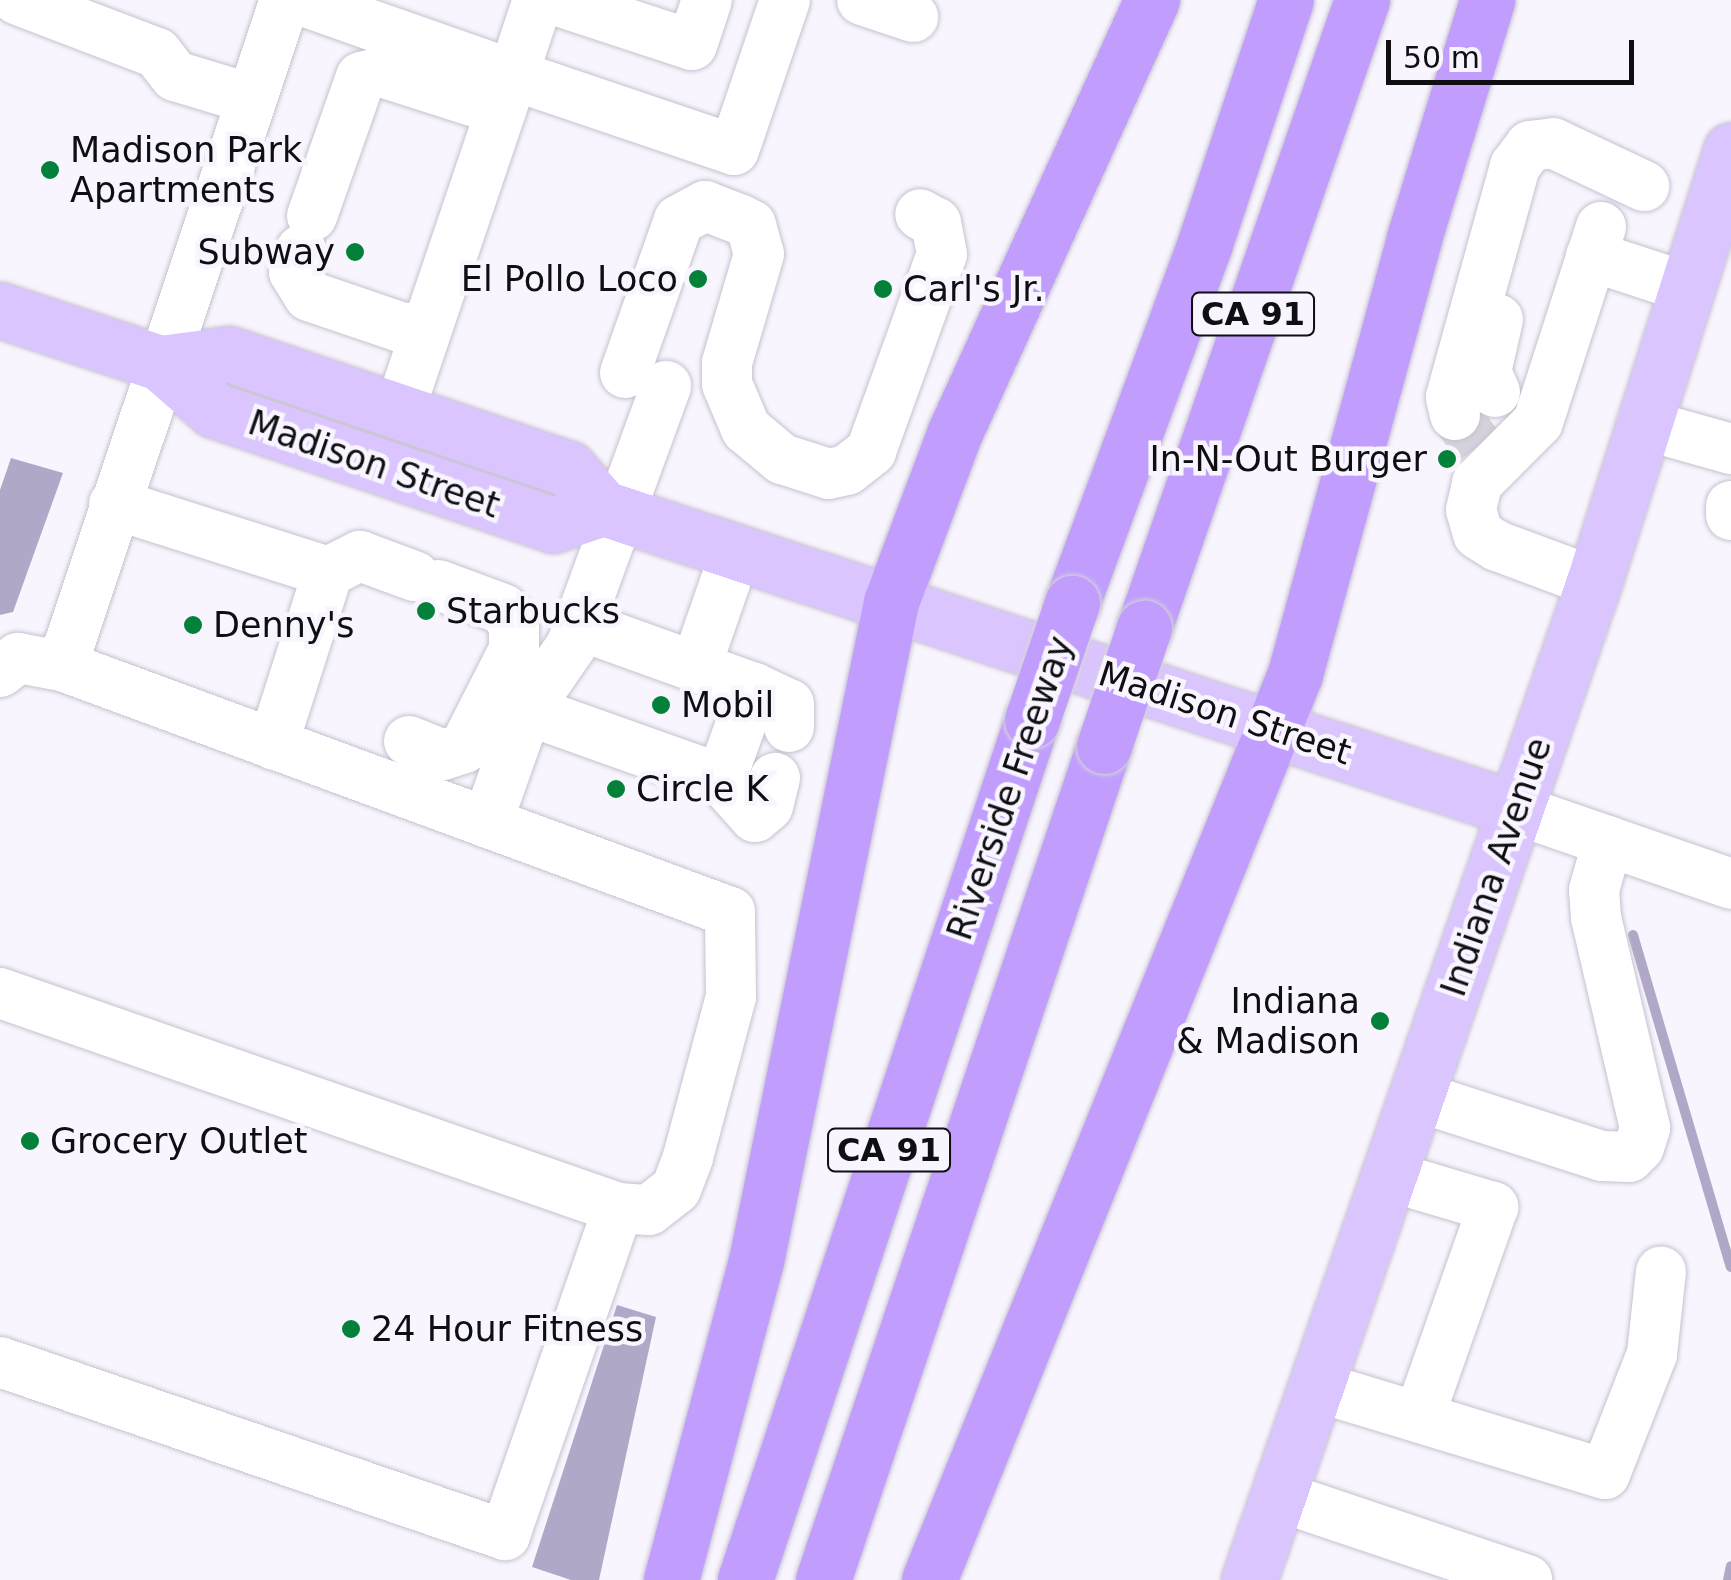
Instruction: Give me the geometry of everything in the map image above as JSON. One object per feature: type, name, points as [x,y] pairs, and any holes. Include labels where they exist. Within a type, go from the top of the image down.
[{"type":"highway","points":[[670,1580],[756,1261],[891,602],[955,432],[1152,0]]},
{"type":"highway","name":"Riverside Freeway","points":[[745,1580],[1072,603],[1286,0]]},
{"type":"highway","name":"CA 91","points":[[823,1580],[1144,628],[1362,0]]},
{"type":"highway","points":[[929,1580],[1274,730],[1487,0]]},
{"type":"main road","name":"Indiana Avenue","points":[[1249,1580],[1594,582],[1686,287],[1716,223],[1731,150]]},
{"type":"main road","name":"Madison Street","points":[[0,310],[160,362],[214,410],[554,525],[611,511]]},
{"type":"main road","name":"Madison Street","points":[[160,362],[229,354],[569,469],[611,511],[1515,810]]},
{"type":"street","points":[[18,0],[157,53],[175,76],[250,99]]},
{"type":"street","points":[[62,666],[160,362],[284,0]]},
{"type":"street","points":[[300,0],[410,18],[507,92]]},
{"type":"street","points":[[398,412],[538,0]]},
{"type":"street","points":[[555,0],[692,45],[707,0]]},
{"type":"street","points":[[427,327],[403,328],[309,296],[294,272],[361,77],[382,72],[507,92],[734,150],[785,0]]},
{"type":"street","points":[[862,0],[913,17]]},
{"type":"street","points":[[1594,582],[1478,534],[1471,510],[1493,431],[1486,372],[1525,214],[1540,183],[1554,171],[1585,171],[1644,186],[1716,223]]},
{"type":"street","points":[[487,823],[527,710],[579,625],[646,380],[679,220],[705,206],[751,225],[758,238],[727,384],[746,428],[782,459],[829,474],[860,462],[871,451],[942,254],[936,222],[920,214]]},
{"type":"street","points":[[1493,431],[1538,422],[1596,241],[1686,287]]},
{"type":"street","points":[[1642,424],[1731,448]]},
{"type":"street","points":[[114,504],[328,572],[360,556],[503,609],[514,626],[514,650],[464,748],[443,754],[409,741]]},
{"type":"street","points":[[1731,506],[1731,515]]},
{"type":"street","points":[[696,666],[736,551]]},
{"type":"street","points":[[273,744],[328,572]]},
{"type":"street","points":[[579,625],[789,704],[788,727]]},
{"type":"street","points":[[0,672],[18,658],[62,666],[730,912],[731,996],[676,1189],[649,1210],[618,1208],[0,993]]},
{"type":"street","points":[[721,780],[754,688]]},
{"type":"street","points":[[527,710],[721,780],[755,817],[768,806],[776,778]]},
{"type":"street","name":"Madison Street","points":[[1515,810],[1731,884]]},
{"type":"street","points":[[1416,1096],[1602,1156],[1629,1157],[1639,1147],[1646,1128],[1610,981],[1594,890],[1608,841]]},
{"type":"street","points":[[1388,1176],[1493,1207],[1420,1414]]},
{"type":"street","points":[[0,1362],[505,1535],[618,1208]]},
{"type":"street","points":[[1316,1386],[1420,1414],[1605,1474],[1652,1354],[1661,1271]]},
{"type":"street","points":[[1278,1496],[1527,1580]]},
{"type":"shaded area","points":[[11,458],[63,473],[13,612],[0,615],[0,490]]},
{"type":"shaded area","points":[[617,1305],[656,1317],[599,1580],[571,1580],[532,1567]]},
{"type":"waterway","points":[[1633,935],[1731,1267]]},
{"type":"waterway","points":[[1728,1580],[1731,1566]]},
{"type":"tunnel","points":[[1455,415],[1478,446]]},
{"type":"place","name":"Madison Park Apartments","points":[[50,170]]},
{"type":"place","name":"Subway","points":[[355,252]]},
{"type":"place","name":"El Pollo Loco","points":[[698,279]]},
{"type":"place","name":"Carl's Jr.","points":[[883,289]]},
{"type":"place","name":"In-N-Out Burger","points":[[1447,459]]},
{"type":"place","name":"Starbucks","points":[[426,611]]},
{"type":"place","name":"Denny's","points":[[193,625]]},
{"type":"place","name":"Mobil","points":[[661,705]]},
{"type":"place","name":"Circle K","points":[[616,789]]},
{"type":"place","name":"Indiana & Madison","points":[[1380,1021]]},
{"type":"place","name":"Grocery Outlet","points":[[30,1141]]},
{"type":"place","name":"24 Hour Fitness","points":[[351,1329]]}]
